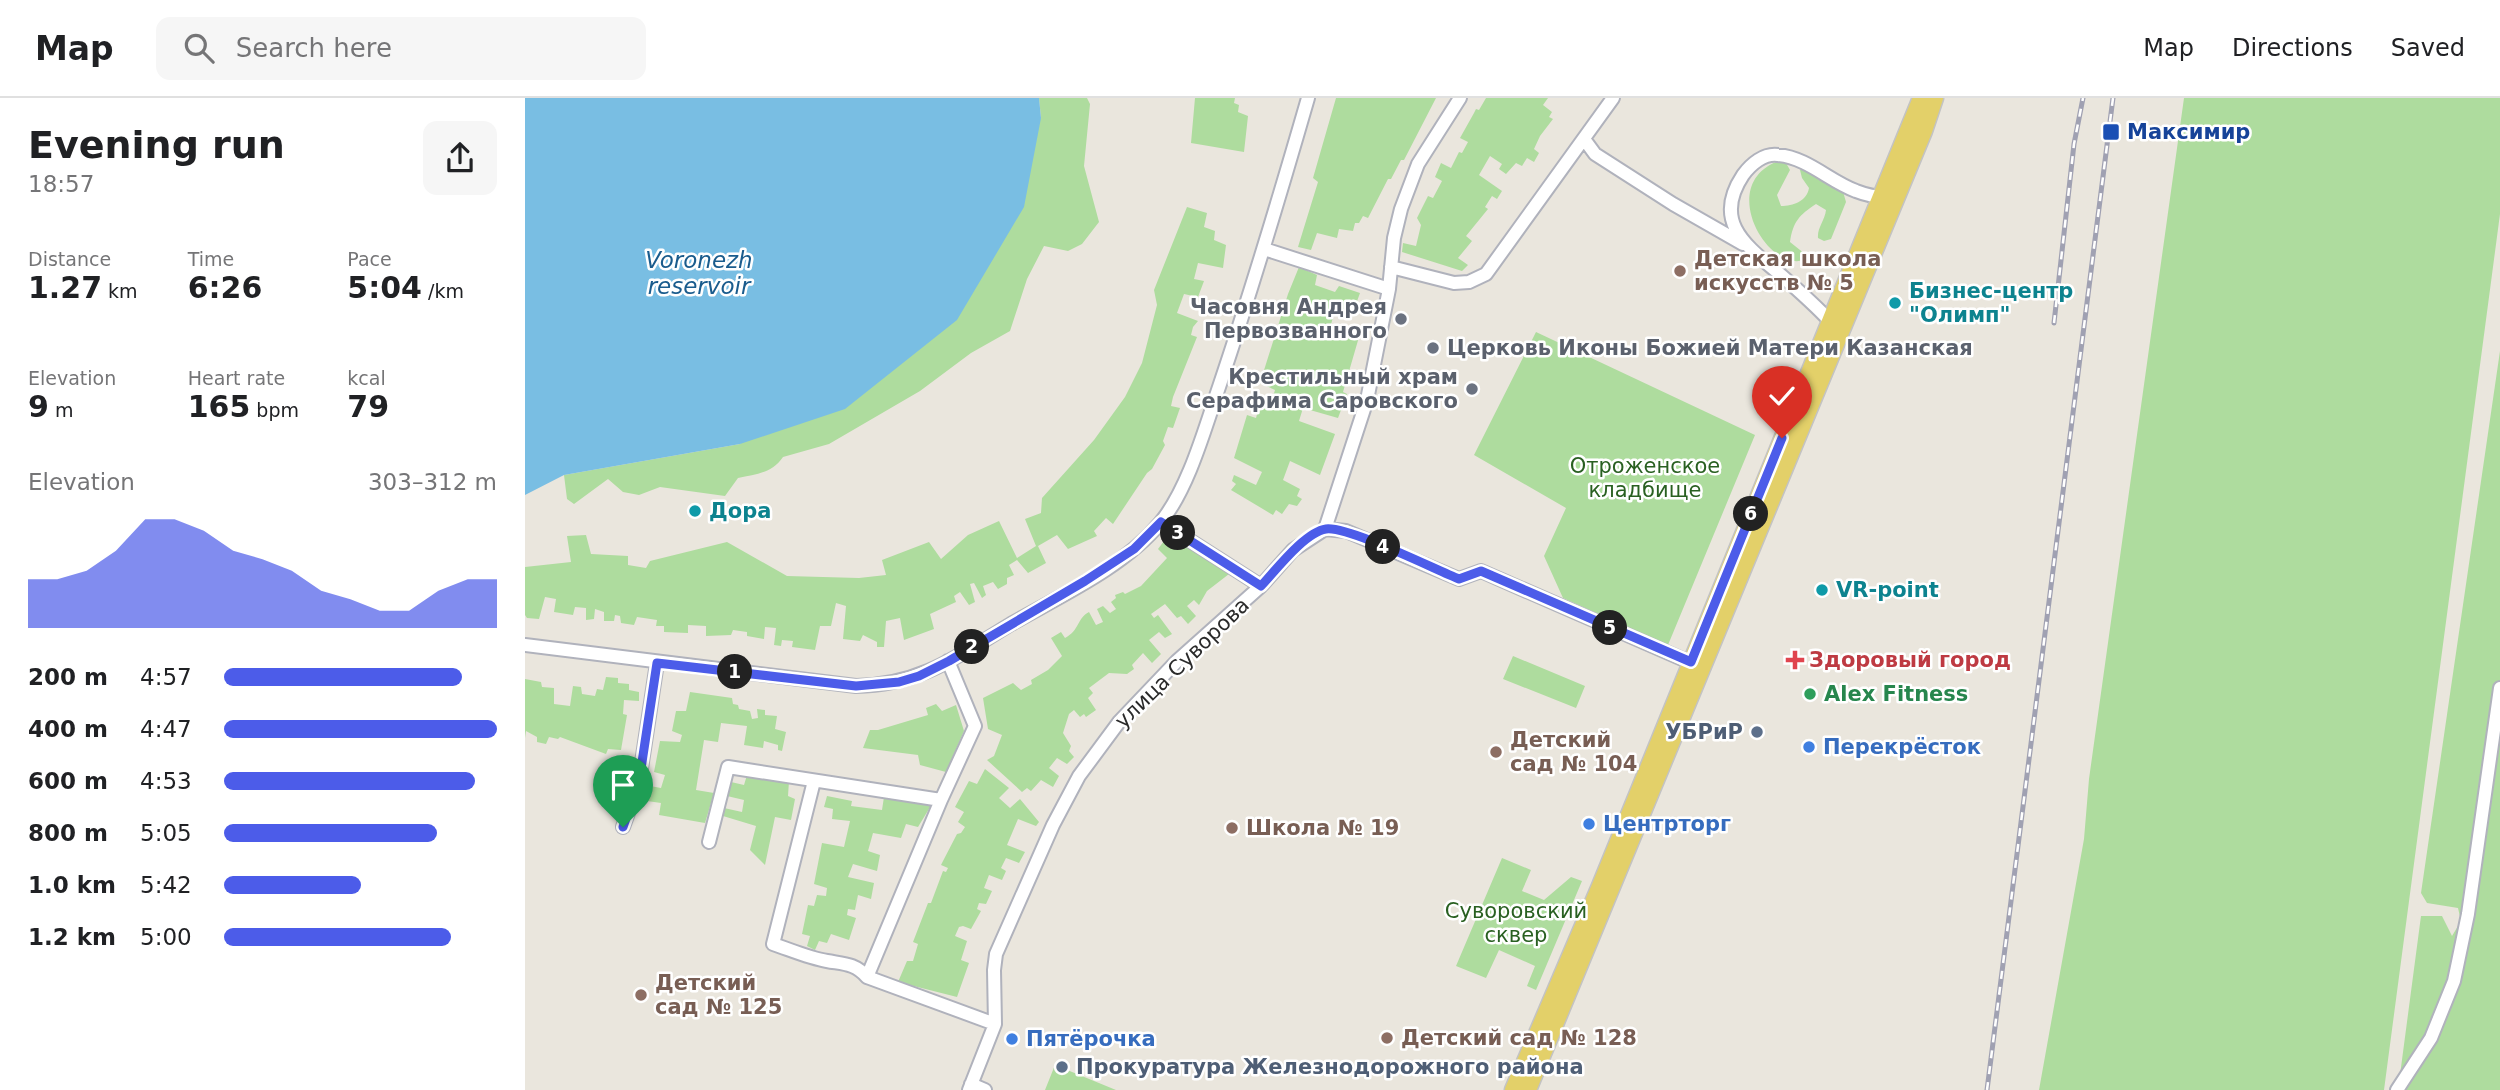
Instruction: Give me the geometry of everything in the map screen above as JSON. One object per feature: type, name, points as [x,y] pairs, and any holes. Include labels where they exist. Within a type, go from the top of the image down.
[{"type":"main road","points":[[1513,1090],[1832,352],[1921,98]]},
{"type":"main road","points":[[1528,1090],[1697,665],[1829,320],[1887,198],[1924,131],[1935,98]]},
{"type":"main road","points":[[1829,320],[1837,324],[1831,342],[1832,352]]},
{"type":"street","points":[[525,645],[856,686],[899,682],[919,676],[949,661],[1134,549],[1161,522],[1198,450],[1264,249],[1308,98]]},
{"type":"street","points":[[1460,98],[1418,164],[1401,209],[1394,238],[1389,289],[1367,400],[1325,529],[1346,531],[1459,579],[1481,571],[1697,665]]},
{"type":"street","points":[[1391,267],[1454,283],[1469,282],[1486,274],[1613,98]]},
{"type":"street","points":[[1584,139],[1595,155],[1745,245],[1812,302],[1829,320]]},
{"type":"street","points":[[1700,220],[1716,217],[1722,212],[1752,164],[1774,155],[1804,162],[1856,191],[1887,198]]},
{"type":"street","points":[[1731,199],[1731,219],[1745,245]]},
{"type":"street","points":[[1264,249],[1389,289]]},
{"type":"street","points":[[1161,522],[1261,586]]},
{"type":"street","name":"улица Суворова","points":[[970,1087],[995,1024],[996,954],[1053,825],[1079,776],[1137,701],[1261,586],[1300,544],[1325,529]]},
{"type":"street","points":[[867,977],[975,726],[949,661]]},
{"type":"street","points":[[623,827],[639,782],[657,663]]},
{"type":"street","points":[[2397,1090],[2431,1038],[2454,981],[2468,914],[2500,688]]},
{"type":"street","points":[[709,842],[728,767],[941,800]]},
{"type":"street","points":[[814,781],[773,944],[827,961],[846,963],[859,969],[867,977],[995,1024]]},
{"type":"street","points":[[970,1087],[985,1090]]},
{"type":"green space","points":[[1039,98],[1087,98],[1090,104],[1084,166],[1099,222],[1082,244],[1068,251],[1044,246],[1027,279],[1010,331],[971,353],[920,391],[829,444],[783,457],[769,470],[738,478],[725,496],[660,487],[639,495],[623,492],[608,479],[574,504],[567,499],[564,475],[740,444],[1041,118]]},
{"type":"green space","points":[[1195,98],[1235,98],[1234,103],[1239,105],[1238,112],[1248,116],[1244,152],[1191,143]]},
{"type":"green space","points":[[1336,98],[1436,98],[1404,160],[1401,160],[1391,179],[1388,179],[1368,218],[1363,216],[1359,223],[1355,223],[1353,231],[1339,229],[1337,238],[1317,233],[1311,250],[1298,247],[1318,182],[1313,178]]},
{"type":"green space","points":[[1486,98],[1548,98],[1543,105],[1552,112],[1549,117],[1553,119],[1534,149],[1539,153],[1534,162],[1527,158],[1522,166],[1516,163],[1506,174],[1499,169],[1502,164],[1490,156],[1479,175],[1502,191],[1497,199],[1492,196],[1485,207],[1488,209],[1466,236],[1472,241],[1458,258],[1468,265],[1462,271],[1402,252],[1403,243],[1416,246],[1421,225],[1417,218],[1428,196],[1433,198],[1442,181],[1435,177],[1441,163],[1451,168],[1459,152],[1462,153],[1468,142],[1460,138],[1476,109],[1479,110]]},
{"type":"green space","points":[[2184,98],[2500,98],[2500,214],[2384,1090],[2039,1090],[2084,839],[2089,779]]},
{"type":"green space","points":[[1776,162],[1786,163],[1790,170],[1777,195],[1781,206],[1795,204],[1808,193],[1809,188],[1800,170],[1804,168],[1842,188],[1846,202],[1831,239],[1824,241],[1818,238],[1826,210],[1816,204],[1798,220],[1790,242],[1805,254],[1804,260],[1790,260],[1776,253],[1764,241],[1754,224],[1750,207],[1751,189],[1759,174]]},
{"type":"green space","points":[[1187,207],[1207,213],[1204,227],[1215,231],[1214,240],[1226,245],[1223,268],[1198,263],[1194,279],[1204,281],[1198,297],[1184,294],[1177,313],[1198,321],[1191,335],[1197,337],[1173,397],[1171,406],[1180,408],[1173,428],[1168,427],[1163,441],[1165,445],[1152,469],[1113,524],[1106,518],[1094,531],[1097,536],[1068,549],[1057,535],[1038,546],[1046,563],[1028,573],[1017,560],[1009,565],[1014,575],[1007,578],[1007,584],[998,589],[993,582],[983,586],[986,595],[982,598],[974,583],[970,584],[975,602],[969,605],[960,592],[954,596],[956,602],[930,614],[934,629],[904,640],[900,618],[886,621],[884,647],[877,647],[877,642],[863,635],[860,641],[843,639],[846,606],[836,603],[831,626],[820,626],[815,650],[792,647],[793,641],[782,640],[781,646],[774,645],[776,628],[765,627],[764,639],[733,630],[731,635],[706,636],[706,626],[688,625],[688,633],[664,632],[664,626],[656,626],[657,620],[637,617],[634,625],[621,623],[620,616],[615,615],[614,621],[604,621],[604,612],[595,609],[594,619],[586,620],[586,608],[575,607],[573,615],[554,612],[556,599],[545,597],[539,619],[527,618],[525,615],[525,567],[571,562],[567,536],[586,535],[591,554],[628,556],[628,565],[646,568],[650,561],[727,542],[787,576],[859,578],[886,575],[882,560],[929,542],[941,559],[968,535],[999,521],[1017,558],[1036,546],[1025,519],[1041,513],[1042,498],[1094,440],[1125,397],[1142,363],[1157,305],[1154,290]]},
{"type":"green space","points":[[1299,267],[1317,275],[1315,285],[1335,292],[1339,286],[1360,293],[1352,315],[1335,310],[1330,328],[1359,337],[1343,392],[1347,394],[1338,418],[1303,408],[1299,421],[1335,434],[1320,475],[1290,461],[1283,480],[1300,489],[1297,496],[1302,499],[1297,506],[1289,504],[1282,514],[1276,510],[1273,515],[1231,490],[1236,484],[1232,481],[1234,475],[1256,485],[1262,472],[1234,458],[1247,415],[1256,418],[1261,400],[1271,403],[1275,390],[1260,383]]},
{"type":"green space","name":"Отроженское кладбище","points":[[1536,332],[1755,435],[1668,645],[1563,598],[1544,556],[1566,508],[1474,455]]},
{"type":"green space","points":[[2500,351],[2500,1090],[2398,1090],[2421,916],[2442,916],[2452,936],[2461,921],[2458,908],[2427,903],[2421,893]]},
{"type":"green space","points":[[1164,541],[1179,542],[1229,574],[1207,591],[1199,605],[1194,600],[1187,606],[1196,616],[1188,624],[1181,616],[1177,618],[1165,604],[1151,614],[1154,618],[1158,615],[1172,634],[1165,638],[1159,632],[1149,640],[1161,654],[1152,663],[1143,653],[1132,665],[1134,669],[1127,674],[1109,673],[1089,688],[1093,693],[1088,698],[1096,710],[1086,717],[1084,714],[1080,717],[1074,710],[1069,714],[1063,733],[1074,757],[1067,764],[1057,758],[1049,768],[1059,776],[1053,787],[1041,780],[1031,791],[1027,788],[1022,792],[987,760],[994,756],[1002,735],[988,729],[983,698],[1013,683],[1021,690],[1032,684],[1031,680],[1048,670],[1062,656],[1051,638],[1061,632],[1065,638],[1070,635],[1082,617],[1089,612],[1096,625],[1103,622],[1097,609],[1103,606],[1110,613],[1116,609],[1111,602],[1116,598],[1115,595],[1123,592],[1125,594],[1141,586],[1167,558],[1158,549]]},
{"type":"green space","points":[[1513,656],[1585,686],[1576,708],[1503,679]]},
{"type":"green space","points":[[606,677],[618,678],[618,683],[629,684],[629,690],[639,692],[639,701],[624,700],[623,714],[627,715],[621,750],[608,749],[606,754],[560,737],[549,737],[546,744],[537,742],[537,737],[526,731],[525,738],[525,679],[541,682],[542,687],[554,688],[554,704],[570,706],[573,686],[581,687],[582,694],[595,696],[597,689],[603,690]]},
{"type":"green space","points":[[690,692],[732,698],[733,704],[738,705],[739,709],[750,711],[752,719],[758,718],[757,709],[765,710],[765,715],[777,716],[775,729],[786,732],[782,751],[778,750],[778,745],[764,741],[763,748],[744,745],[747,726],[721,723],[718,742],[704,740],[696,790],[714,793],[705,823],[659,815],[661,803],[647,801],[650,786],[661,788],[665,775],[654,772],[660,741],[680,742],[682,735],[672,731],[676,711],[686,711]]},
{"type":"green space","points":[[936,704],[942,711],[956,705],[964,731],[946,772],[920,765],[918,755],[863,748],[870,730],[928,715],[926,708]]},
{"type":"green space","points":[[985,769],[1009,788],[999,798],[1010,808],[1020,799],[1039,822],[1036,826],[1018,819],[1007,845],[1025,852],[1019,863],[1006,858],[1001,868],[1006,871],[1002,880],[989,875],[984,888],[992,891],[986,904],[979,903],[977,909],[981,911],[971,929],[959,927],[955,936],[967,941],[961,960],[969,963],[957,997],[898,982],[907,961],[913,961],[918,944],[913,942],[943,871],[946,872],[948,868],[941,865],[957,834],[965,827],[958,822],[964,812],[955,807],[969,781],[977,784]]},
{"type":"green space","points":[[747,775],[789,781],[788,796],[795,799],[791,820],[775,817],[765,865],[750,850],[756,826],[723,816],[724,808],[742,812],[744,800],[727,796],[731,782],[744,785]]},
{"type":"green space","points":[[827,796],[852,801],[851,806],[882,810],[884,797],[932,804],[918,827],[906,824],[901,838],[873,833],[868,851],[880,855],[877,871],[853,864],[848,877],[874,883],[871,899],[858,895],[855,910],[848,909],[847,915],[856,918],[849,940],[831,934],[827,943],[819,941],[815,950],[807,946],[810,936],[802,934],[808,905],[814,906],[817,895],[826,896],[827,888],[814,884],[822,843],[844,847],[850,821],[832,819],[833,809],[824,807]]},
{"type":"green space","name":"Суворовский сквер","points":[[1502,858],[1531,870],[1522,891],[1544,900],[1571,877],[1582,881],[1536,990],[1527,986],[1535,966],[1499,950],[1486,978],[1456,966]]},
{"type":"green space","points":[[1055,1065],[1116,1090],[1045,1090]]},
{"type":"water","name":"Voronezh reservoir","points":[[525,98],[1039,98],[1041,118],[1024,207],[957,320],[845,409],[740,444],[564,475],[525,495]]},
{"type":"railway","points":[[2054,323],[2074,144],[2083,98]]},
{"type":"railway","points":[[1987,1090],[2113,98]]},
{"type":"place","name":"Максимир","points":[[2111,132]]},
{"type":"place","name":"Детская школа искусств № 5","points":[[1680,271]]},
{"type":"place","name":"Бизнес-центр \"Олимп\"","points":[[1895,303]]},
{"type":"place","name":"Часовня Андрея Первозванного","points":[[1401,319]]},
{"type":"place","name":"Церковь Иконы Божией Матери Казанская","points":[[1433,348]]},
{"type":"place","name":"Крестильный храм Серафима Саровского","points":[[1472,389]]},
{"type":"place","name":"Дора","points":[[695,511]]},
{"type":"place","name":"VR-point","points":[[1822,590]]},
{"type":"place","name":"Здоровый город","points":[[1795,660]]},
{"type":"place","name":"Alex Fitness","points":[[1810,694]]},
{"type":"place","name":"УБРиР","points":[[1757,732]]},
{"type":"place","name":"Перекрёсток","points":[[1809,747]]},
{"type":"place","name":"Детский сад № 104","points":[[1496,752]]},
{"type":"place","name":"Центрторг","points":[[1589,824]]},
{"type":"place","name":"Школа № 19","points":[[1232,828]]},
{"type":"place","name":"Детский сад № 125","points":[[641,995]]},
{"type":"place","name":"Детский сад № 128","points":[[1387,1038]]},
{"type":"place","name":"Пятёрочка","points":[[1012,1039]]},
{"type":"place","name":"Прокуратура Железнодорожного района","points":[[1062,1067]]},
{"type":"route","points":[[623,827],[639,782],[657,663],[856,686],[899,682],[919,676],[949,661],[1085,581],[1134,549],[1161,522],[1261,586],[1300,544],[1325,529],[1346,531],[1459,579],[1481,571],[1691,662],[1782,438]]}]
